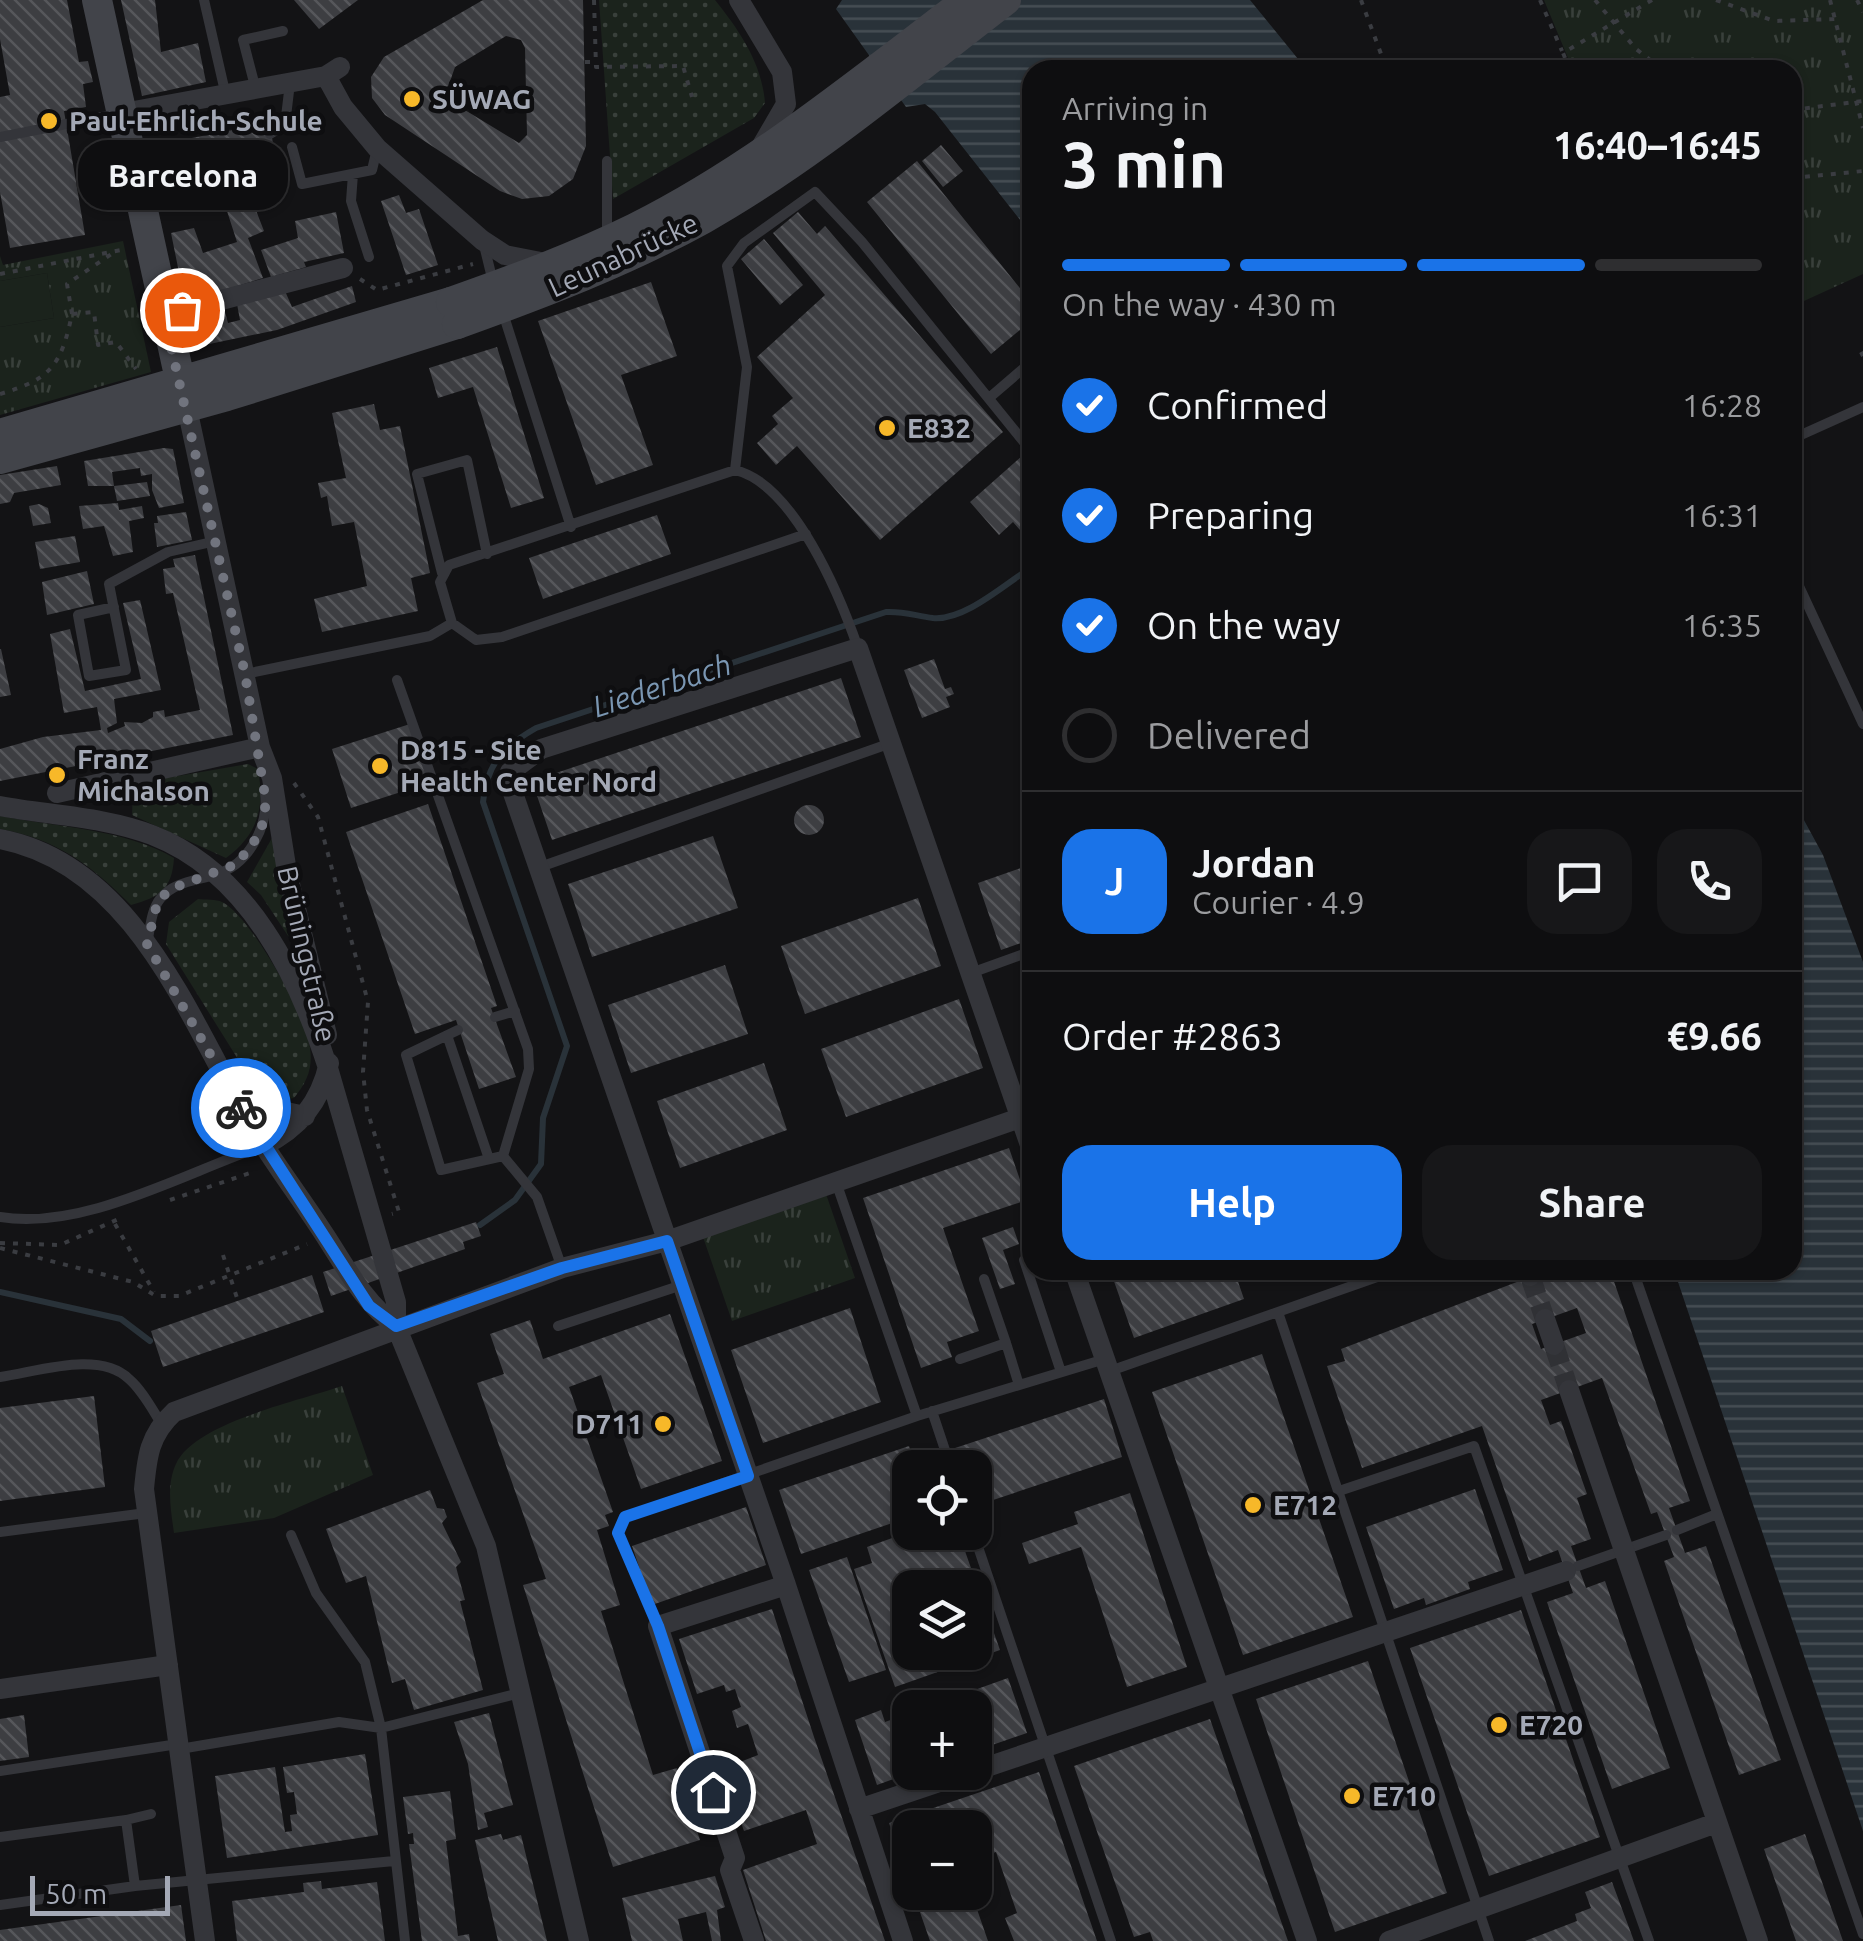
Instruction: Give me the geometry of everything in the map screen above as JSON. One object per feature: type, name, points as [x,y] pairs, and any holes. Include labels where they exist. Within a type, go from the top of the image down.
[{"type":"main road","name":"Brüningstraße","points":[[97,0],[184,395]]},
{"type":"main road","name":"Leunabrücke","points":[[454,313],[634,228],[686,198],[807,123],[967,0]]},
{"type":"main road","name":"Leunabrücke","points":[[184,395],[454,313],[650,247],[704,218],[821,142],[1006,0]]},
{"type":"main road","points":[[0,434],[184,395]]},
{"type":"main road","points":[[0,458],[184,395]]},
{"type":"street","points":[[122,113],[226,98],[333,71],[344,107],[377,148],[485,250],[553,264],[607,255],[672,223],[745,175],[786,104],[782,72],[739,0]]},
{"type":"street","points":[[164,315],[343,268]]},
{"type":"street","name":"Brüningstraße","points":[[184,395],[260,747],[272,778],[287,872],[328,1039],[328,1068]]},
{"type":"street","points":[[903,1941],[510,772],[541,749],[858,648],[971,973],[1022,1102]]},
{"type":"street","points":[[57,793],[260,747]]},
{"type":"street","points":[[0,806],[148,833],[176,845],[219,874],[251,910],[276,950],[328,1068],[396,1302],[396,1326],[486,1546],[579,1941]]},
{"type":"street","points":[[0,839],[72,866],[113,903],[147,944],[264,1146],[369,1306],[396,1326]]},
{"type":"street","points":[[264,1146],[291,1132],[305,1116],[328,1068]]},
{"type":"street","points":[[229,1088],[264,1108],[305,1116]]},
{"type":"street","points":[[205,1941],[147,1513],[147,1455],[162,1423],[174,1412],[396,1326],[562,1268],[667,1241],[1022,1117]]},
{"type":"street","points":[[1077,1280],[1307,1941]]},
{"type":"street","points":[[1546,1319],[1554,1345]]},
{"type":"street","points":[[1569,1390],[1758,1941]]},
{"type":"street","points":[[992,1765],[1572,1568]]},
{"type":"street","points":[[754,1941],[730,1870],[735,1858],[658,1626],[786,1585]]},
{"type":"street","points":[[0,1688],[168,1665]]},
{"type":"street","points":[[859,1809],[917,1790]]},
{"type":"street","points":[[1389,1941],[1716,1824]]},
{"type":"lane","points":[[204,0],[226,98]]},
{"type":"lane","points":[[256,91],[243,40],[283,31]]},
{"type":"lane","points":[[270,134],[285,125],[290,82]]},
{"type":"lane","points":[[0,137],[122,113]]},
{"type":"lane","points":[[292,147],[302,184],[372,170],[377,148]]},
{"type":"lane","points":[[607,161],[607,255]]},
{"type":"lane","points":[[352,174],[351,202],[369,257]]},
{"type":"lane","points":[[735,470],[747,368],[728,266],[744,244],[815,192],[862,242],[1022,439]]},
{"type":"lane","points":[[485,250],[571,527]]},
{"type":"lane","points":[[989,398],[1022,370]]},
{"type":"lane","points":[[1802,434],[1863,407]]},
{"type":"lane","points":[[486,554],[467,460],[417,474],[452,624],[476,640],[502,637],[806,534]]},
{"type":"lane","points":[[442,572],[449,565],[735,470],[757,480],[806,534],[843,604],[858,648]]},
{"type":"lane","points":[[114,607],[78,615],[89,676],[126,670],[114,607],[109,584],[168,552],[217,541]]},
{"type":"lane","points":[[1802,592],[1862,717]]},
{"type":"lane","points":[[245,674],[430,636],[452,624]]},
{"type":"lane","points":[[397,680],[528,1049],[529,1070],[503,1156]]},
{"type":"lane","points":[[540,866],[891,743]]},
{"type":"lane","points":[[147,944],[158,900],[173,888],[219,874],[237,864],[261,832],[266,802],[260,747]]},
{"type":"lane","points":[[971,973],[1022,955]]},
{"type":"lane","points":[[496,1017],[514,1011]]},
{"type":"lane","points":[[458,1030],[406,1055],[440,1170],[503,1156]]},
{"type":"lane","points":[[448,1038],[489,1159]]},
{"type":"lane","points":[[0,1217],[54,1220],[264,1146]]},
{"type":"lane","points":[[503,1156],[537,1196],[562,1268]]},
{"type":"lane","points":[[836,1182],[916,1416]]},
{"type":"lane","points":[[984,1279],[1018,1385]]},
{"type":"lane","points":[[1031,1280],[1061,1372]]},
{"type":"lane","points":[[658,1626],[618,1533],[625,1517],[916,1416],[1061,1372],[1107,1365],[1369,1280]]},
{"type":"lane","points":[[1636,1280],[1863,1934]]},
{"type":"lane","points":[[558,1326],[682,1285]]},
{"type":"lane","points":[[1278,1312],[1489,1941]]},
{"type":"lane","points":[[960,1359],[1006,1343]]},
{"type":"lane","points":[[0,1377],[78,1366],[114,1368],[131,1380],[162,1423]]},
{"type":"lane","points":[[932,1411],[945,1450]]},
{"type":"lane","points":[[1338,1491],[1474,1446],[1649,1941]]},
{"type":"lane","points":[[0,1532],[147,1513]]},
{"type":"lane","points":[[1572,1568],[1716,1514]]},
{"type":"lane","points":[[292,1535],[316,1594],[365,1662],[381,1728],[405,1941]]},
{"type":"lane","points":[[979,1550],[1111,1941]]},
{"type":"lane","points":[[0,1770],[339,1722],[381,1728],[520,1693]]},
{"type":"lane","points":[[0,1836],[150,1814]]},
{"type":"lane","points":[[126,1820],[135,1886]]},
{"type":"lane","points":[[0,1905],[135,1886],[394,1862]]},
{"type":"path","points":[[594,0],[596,67],[683,66],[692,96]]},
{"type":"path","points":[[1361,0],[1383,60]]},
{"type":"path","points":[[1540,0],[1566,60]]},
{"type":"path","points":[[1595,0],[1652,60]]},
{"type":"path","points":[[1563,53],[1652,0]]},
{"type":"path","points":[[1716,0],[1740,12],[1774,21],[1835,19]]},
{"type":"path","points":[[1830,0],[1860,102],[1863,128]]},
{"type":"path","points":[[1857,0],[1863,12]]},
{"type":"path","points":[[585,62],[596,62]]},
{"type":"path","points":[[1802,109],[1860,102]]},
{"type":"path","points":[[1802,177],[1863,171]]},
{"type":"path","points":[[0,274],[135,247]]},
{"type":"path","points":[[343,268],[376,290],[485,250]]},
{"type":"path","points":[[0,394],[45,377],[64,353],[72,314],[67,284],[115,252]]},
{"type":"path","points":[[72,314],[94,312],[98,345],[116,342],[143,378]]},
{"type":"path","points":[[115,1224],[156,1296]]},
{"type":"path","points":[[223,1255],[238,1301]]},
{"type":"green space","points":[[599,0],[715,0],[741,35],[754,61],[765,103],[754,118],[613,199]]},
{"type":"green space","points":[[1544,0],[1863,0],[1863,274],[1802,302],[1802,60],[1569,60]]},
{"type":"green space","points":[[123,241],[151,372],[0,415],[0,327],[54,318],[47,273],[0,281],[0,256],[3,265]]},
{"type":"green space","points":[[47,273],[54,318],[0,327],[0,281]]},
{"type":"green space","points":[[248,764],[258,769],[257,819],[245,839],[226,858],[132,815],[133,793],[143,782]]},
{"type":"green space","points":[[0,816],[90,830],[155,848],[174,858],[171,877],[157,895],[131,905],[72,856],[39,839],[0,829]]},
{"type":"green space","points":[[272,838],[300,954],[261,895],[247,882]]},
{"type":"green space","points":[[198,899],[220,901],[234,911],[261,946],[299,1014],[307,1033],[311,1062],[294,1098],[277,1101],[261,1096],[166,944],[169,922]]},
{"type":"green space","points":[[826,1194],[855,1278],[732,1321],[703,1237]]},
{"type":"green space","points":[[342,1386],[373,1475],[274,1518],[174,1533],[171,1481],[176,1464],[187,1449],[225,1425]]},
{"type":"shaded area","points":[[842,0],[1250,0],[1299,60],[1022,60],[1022,222],[935,112],[925,104],[906,107],[836,9]]},
{"type":"shaded area","points":[[1802,816],[1823,855],[1863,962],[1863,1831],[1677,1280],[1802,1280]]},
{"type":"building","name":"Paul-Ehrlich-Schule","points":[[0,0],[67,0],[79,62],[88,61],[93,82],[83,84],[86,107],[64,111],[85,235],[10,248],[0,192],[0,97],[10,95],[0,39]]},
{"type":"building","points":[[121,0],[155,0],[161,52],[198,43],[206,82],[142,96]]},
{"type":"building","points":[[294,0],[358,0],[319,29]]},
{"type":"building","name":"SÜWAG","points":[[483,0],[583,0],[586,146],[573,179],[549,196],[522,199],[500,191],[385,115],[372,98],[371,77],[384,57]],"holes":[[[506,36],[521,40],[525,48],[527,135],[519,143],[455,104],[447,90],[455,67]]]},
{"type":"building","points":[[269,123],[282,188],[179,210],[166,143]]},
{"type":"building","points":[[941,145],[963,171],[943,187],[922,161]]},
{"type":"building","points":[[917,161],[1022,291],[1022,328],[991,354],[867,202]]},
{"type":"building","points":[[399,195],[406,213],[419,209],[438,265],[406,275],[381,201]]},
{"type":"building","points":[[252,200],[264,231],[248,238],[263,278],[185,302],[171,233],[194,228],[203,253],[237,242],[226,208]]},
{"type":"building","points":[[336,212],[344,253],[304,262],[306,267],[271,277],[261,250],[298,238],[295,221]]},
{"type":"building","name":"E832","points":[[798,212],[817,234],[825,226],[1003,432],[880,540],[797,446],[776,465],[757,443],[778,424],[772,416],[793,398],[757,357],[825,295],[773,233]]},
{"type":"building","points":[[764,239],[803,285],[780,305],[741,259]]},
{"type":"building","points":[[651,282],[677,356],[621,375],[653,465],[596,485],[538,321]]},
{"type":"building","points":[[352,286],[356,302],[277,330],[195,347],[189,318],[224,308],[228,323],[240,320],[237,304],[285,291],[292,307]]},
{"type":"building","points":[[497,347],[544,498],[511,508],[473,387],[438,398],[429,368]]},
{"type":"building","points":[[374,404],[380,430],[400,426],[430,573],[411,578],[418,611],[322,632],[314,599],[367,586],[354,522],[332,526],[327,496],[321,498],[318,483],[346,478],[332,413]]},
{"type":"building","points":[[173,449],[184,503],[159,508],[152,490],[152,474],[141,476],[140,468],[112,472],[114,486],[88,486],[84,461]]},
{"type":"building","points":[[1022,456],[1020,530],[1013,522],[999,535],[970,502]]},
{"type":"building","points":[[57,466],[61,485],[14,493],[10,502],[0,504],[0,475]]},
{"type":"building","points":[[147,482],[150,496],[117,501],[114,486]]},
{"type":"building","points":[[118,503],[119,510],[142,506],[144,518],[129,521],[133,552],[113,556],[104,526],[83,529],[79,506]]},
{"type":"building","points":[[39,504],[48,508],[51,523],[33,526],[29,506]]},
{"type":"building","points":[[186,512],[192,540],[157,547],[157,516]]},
{"type":"building","points":[[657,515],[671,554],[543,599],[529,558]]},
{"type":"building","points":[[75,536],[80,562],[40,569],[35,542]]},
{"type":"building","points":[[195,555],[233,735],[0,781],[0,749],[43,737],[101,730],[97,707],[64,713],[50,634],[70,629],[85,691],[141,679],[123,603],[140,600],[161,690],[114,699],[117,723],[107,728],[108,733],[125,726],[124,722],[142,723],[153,717],[153,712],[164,710],[165,717],[200,710],[173,593],[166,594],[163,569],[175,567],[173,559]]},
{"type":"building","points":[[87,571],[94,604],[47,615],[42,582]]},
{"type":"building","points":[[0,649],[11,695],[0,697]]},
{"type":"building","points":[[934,659],[945,689],[951,687],[954,694],[946,697],[950,707],[922,718],[904,670]]},
{"type":"building","points":[[841,678],[861,737],[552,840],[532,781]]},
{"type":"building","name":"D815 - Site Health Center Nord","points":[[410,724],[429,783],[351,808],[332,749]]},
{"type":"building","points":[[428,804],[497,1006],[491,1008],[516,1077],[479,1089],[456,1020],[415,1034],[346,832]]},
{"type":"building","points":[[809,805],[820,809],[824,820],[820,831],[809,835],[798,831],[794,820],[798,809]]},
{"type":"building","points":[[713,836],[738,908],[592,957],[568,884]]},
{"type":"building","points":[[1022,868],[1022,943],[1001,950],[978,883]]},
{"type":"building","points":[[918,898],[941,966],[805,1014],[781,946]]},
{"type":"building","points":[[725,965],[748,1034],[631,1073],[608,1005]]},
{"type":"building","points":[[959,999],[983,1068],[846,1117],[821,1049]]},
{"type":"building","points":[[764,1063],[787,1130],[680,1168],[657,1101]]},
{"type":"building","points":[[1009,1148],[1022,1186],[1022,1202],[943,1228],[979,1331],[947,1342],[952,1357],[921,1368],[863,1198]]},
{"type":"building","points":[[476,1222],[481,1236],[463,1242],[465,1249],[331,1296],[323,1272]]},
{"type":"building","points":[[1013,1227],[1019,1244],[1003,1250],[1015,1284],[1000,1289],[982,1238]]},
{"type":"building","points":[[312,1275],[324,1312],[163,1367],[151,1331]]},
{"type":"building","points":[[1114,1280],[1237,1280],[1244,1299],[1134,1338]]},
{"type":"building","points":[[1522,1280],[1613,1280],[1690,1501],[1669,1508],[1685,1553],[1706,1546],[1781,1760],[1739,1775],[1664,1561],[1674,1557],[1657,1512],[1651,1514],[1602,1378],[1541,1400],[1550,1425],[1561,1421],[1587,1494],[1577,1498],[1591,1539],[1571,1546],[1586,1588],[1605,1581],[1670,1768],[1612,1789],[1547,1602],[1573,1593],[1558,1550],[1529,1561],[1482,1426],[1362,1468],[1327,1366],[1345,1361],[1341,1349]],"holes":[[[1577,1308],[1586,1333],[1541,1349],[1532,1324]]]},
{"type":"building","points":[[850,1308],[881,1402],[763,1443],[731,1350]]},
{"type":"building","points":[[670,1314],[722,1461],[641,1489],[601,1375],[569,1387],[613,1512],[605,1515],[609,1526],[597,1530],[620,1605],[601,1611],[653,1775],[677,1768],[700,1840],[613,1867],[523,1585],[546,1579],[477,1383],[504,1374],[490,1334],[530,1320],[543,1359]]},
{"type":"building","name":"E712","points":[[1262,1354],[1353,1617],[1243,1655],[1152,1392]]},
{"type":"building","points":[[94,1396],[105,1487],[0,1501],[0,1408]]},
{"type":"building","points":[[1104,1399],[1122,1457],[992,1500],[992,1450],[955,1448]]},
{"type":"building","points":[[892,1452],[892,1523],[801,1554],[779,1490]]},
{"type":"building","points":[[1475,1489],[1503,1570],[1468,1582],[1470,1589],[1426,1605],[1424,1598],[1394,1609],[1366,1527]]},
{"type":"building","points":[[430,1490],[437,1508],[444,1509],[447,1517],[442,1523],[461,1562],[456,1567],[465,1600],[460,1601],[483,1690],[414,1710],[405,1679],[392,1683],[366,1576],[346,1583],[326,1529]]},
{"type":"building","points":[[1130,1493],[1187,1667],[1127,1687],[1081,1547],[1029,1564],[1022,1543],[1078,1524],[1074,1512]]},
{"type":"building","points":[[746,1507],[766,1565],[652,1605],[632,1546]]},
{"type":"building","points":[[892,1538],[892,1550],[965,1550],[972,1570],[892,1570],[892,1670],[943,1670],[895,1687],[854,1569],[872,1563],[867,1547]]},
{"type":"building","points":[[847,1557],[886,1670],[849,1682],[809,1570]]},
{"type":"building","points":[[772,1609],[885,1941],[766,1941],[743,1870],[817,1844],[806,1810],[744,1831],[722,1769],[758,1755],[748,1724],[737,1728],[732,1711],[741,1707],[735,1689],[726,1692],[724,1685],[697,1694],[679,1639]]},
{"type":"building","name":"E720","points":[[1521,1610],[1600,1837],[1489,1876],[1410,1648]]},
{"type":"building","points":[[992,1627],[1000,1650],[992,1653]]},
{"type":"building","name":"E710","points":[[1368,1661],[1447,1893],[1335,1932],[1256,1699]]},
{"type":"building","points":[[1008,1678],[1027,1733],[992,1745],[992,1690],[974,1690]]},
{"type":"building","points":[[881,1710],[885,1722],[892,1719],[892,1780],[877,1785],[855,1720]]},
{"type":"building","points":[[489,1713],[513,1805],[484,1813],[488,1827],[478,1830],[468,1764],[454,1722]]},
{"type":"building","points":[[24,1715],[29,1757],[0,1761],[0,1719]]},
{"type":"building","points":[[1210,1719],[1288,1941],[1153,1941],[1150,1932],[1134,1937],[1074,1766]]},
{"type":"building","points":[[365,1754],[378,1835],[227,1858],[215,1776],[275,1767],[285,1832],[292,1831],[290,1815],[297,1814],[294,1792],[287,1793],[283,1767]]},
{"type":"building","points":[[1039,1772],[1097,1941],[1014,1941],[1005,1918],[1017,1913],[996,1852],[992,1853],[992,1810],[927,1810]]},
{"type":"building","points":[[450,1791],[456,1839],[446,1841],[458,1936],[469,1934],[470,1941],[422,1941],[409,1844],[414,1844],[413,1833],[408,1834],[403,1797]]},
{"type":"building","points":[[501,1834],[503,1840],[521,1835],[547,1941],[498,1941],[475,1840]]},
{"type":"building","points":[[1805,1834],[1843,1941],[1796,1941],[1764,1849]]},
{"type":"building","points":[[715,1876],[725,1907],[717,1910],[721,1941],[712,1941],[706,1912],[678,1919],[683,1941],[632,1941],[622,1898]]},
{"type":"building","points":[[321,1881],[322,1889],[377,1882],[385,1941],[237,1941],[232,1901],[304,1892],[303,1883]]},
{"type":"building","points":[[1612,1882],[1634,1941],[1525,1941],[1577,1921],[1575,1914],[1591,1908],[1585,1892]]},
{"type":"building","points":[[181,1905],[186,1941],[0,1941],[0,1930]]},
{"type":"building","points":[[919,1910],[977,1910],[988,1941],[930,1941]]},
{"type":"waterway","name":"Liederbach","points":[[480,1225],[515,1200],[541,1164],[543,1118],[567,1046],[483,802],[488,777],[499,758],[536,728],[886,612],[933,618],[958,614],[1022,574]]},
{"type":"waterway","name":"Liederbach","points":[[0,1292],[121,1319],[150,1341]]},
{"type":"tunnel","points":[[1531,1280],[1545,1319]]},
{"type":"tunnel","points":[[1554,1345],[1569,1390]]},
{"type":"way so far","points":[[182,310],[164,315],[245,674],[266,802],[261,832],[237,864],[219,874],[173,888],[158,900],[147,944],[241,1108]]},
{"type":"place","name":"SÜWAG","points":[[412,99]]},
{"type":"place","name":"Paul-Ehrlich-Schule","points":[[49,121]]},
{"type":"place","name":"Barcelona","points":[[182,310]]},
{"type":"place","name":"E832","points":[[887,428]]},
{"type":"place","name":"D815 - Site Health Center Nord","points":[[380,766]]},
{"type":"place","name":"Franz Michalson","points":[[57,775]]},
{"type":"place","name":"D711","points":[[663,1424]]},
{"type":"place","name":"E712","points":[[1253,1505]]},
{"type":"place","name":"E720","points":[[1499,1725]]},
{"type":"place","name":"E710","points":[[1352,1796]]},
{"type":"route","points":[[241,1108],[369,1306],[396,1326],[448,1312],[562,1268],[667,1241],[748,1476],[625,1517],[618,1533],[658,1626],[713,1792]]}]
